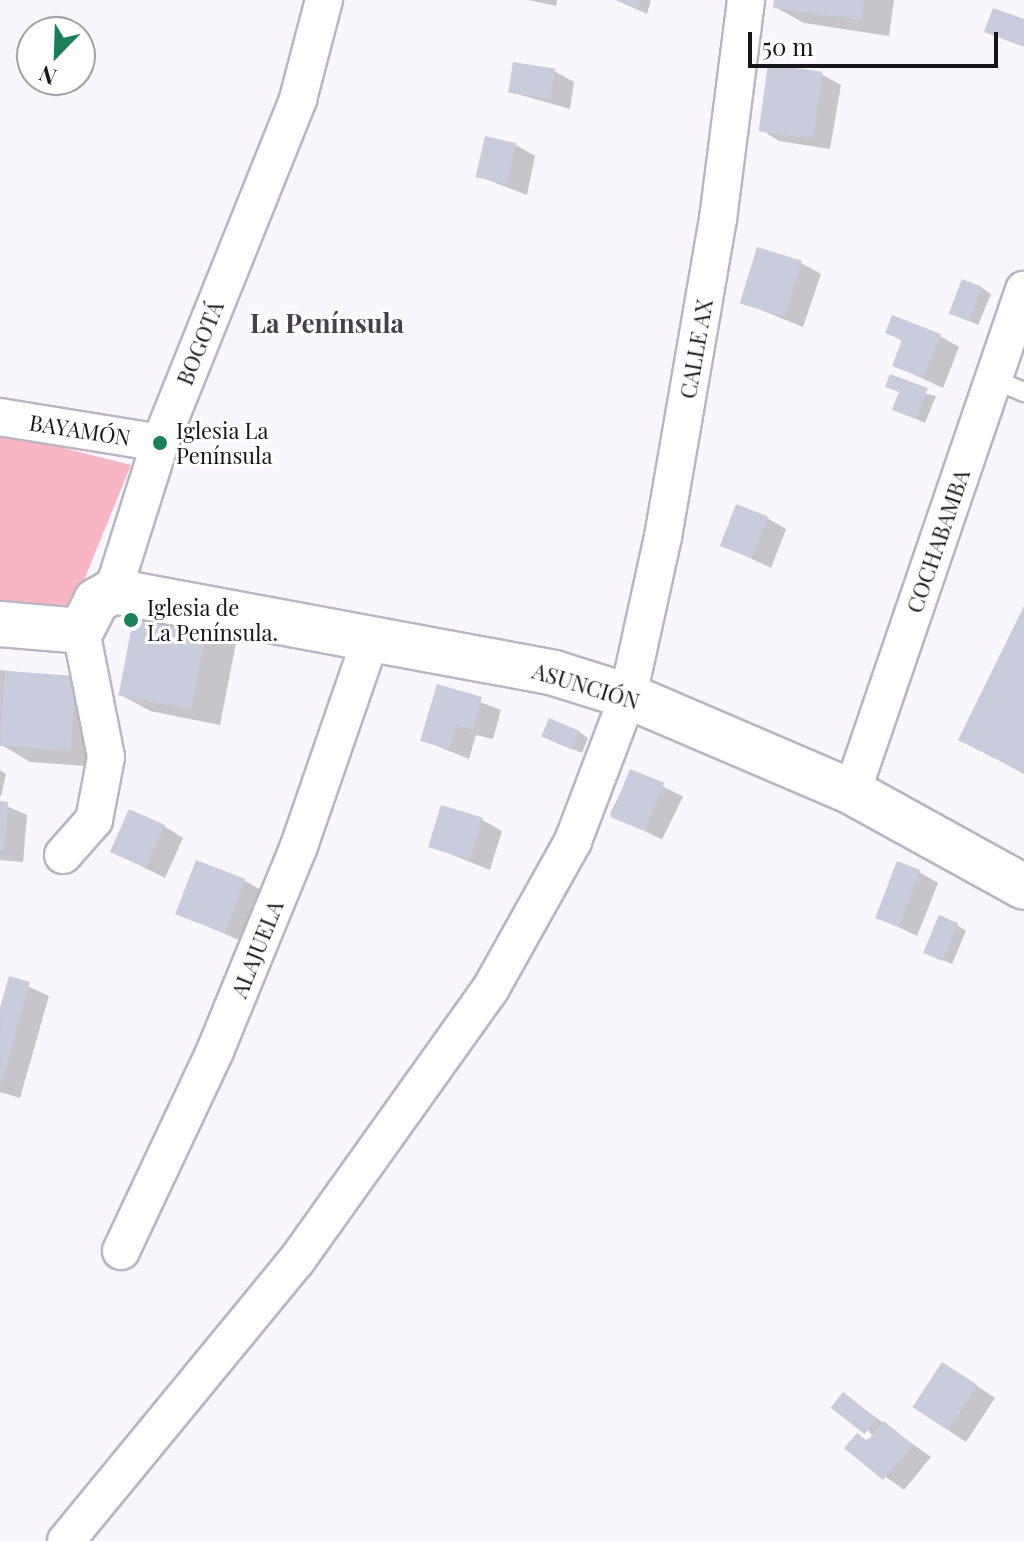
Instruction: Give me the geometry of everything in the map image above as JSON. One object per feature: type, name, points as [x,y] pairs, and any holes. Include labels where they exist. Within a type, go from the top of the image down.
[{"type":"street","name":"BOGOTÁ","points":[[81,631],[96,601],[113,591],[160,443],[298,99],[324,0]]},
{"type":"street","name":"CALLE AX","points":[[66,1541],[297,1260],[491,988],[567,855],[628,696],[718,219],[746,0]]},
{"type":"street","name":"COCHABAMBA","points":[[852,792],[1009,386],[1024,290]]},
{"type":"street","name":"BAYAMÓN","points":[[0,417],[160,443]]},
{"type":"street","name":"ASUNCIÓN","points":[[113,591],[554,673],[628,696],[852,792],[1024,887]]},
{"type":"street","points":[[0,624],[81,631],[106,757],[94,820],[63,855]]},
{"type":"street","name":"ALAJUELA","points":[[121,1251],[215,1051],[299,846],[371,638]]},
{"type":"shaded area","points":[[0,432],[131,465],[67,622],[0,612]]},
{"type":"building","points":[[615,0],[640,0],[638,10]]},
{"type":"building","points":[[774,0],[864,0],[861,20],[773,8]]},
{"type":"building","points":[[993,8],[1024,19],[1024,47],[984,32]]},
{"type":"building","points":[[513,62],[555,69],[551,99],[508,93]]},
{"type":"building","points":[[768,64],[822,72],[813,139],[759,131]]},
{"type":"building","points":[[485,136],[516,143],[507,184],[476,177]]},
{"type":"building","points":[[757,247],[802,261],[785,317],[740,303]]},
{"type":"building","points":[[962,279],[983,287],[969,321],[949,314]]},
{"type":"building","points":[[892,315],[941,334],[923,378],[892,366],[902,340],[885,333]]},
{"type":"building","points":[[890,374],[928,388],[916,419],[892,410],[899,392],[885,387]]},
{"type":"building","points":[[736,504],[768,516],[752,558],[720,546]]},
{"type":"building","points":[[1024,606],[1024,773],[958,740]]},
{"type":"building","points":[[135,610],[208,624],[191,710],[118,695]]},
{"type":"building","points":[[5,671],[76,676],[71,751],[0,746]]},
{"type":"building","points":[[437,684],[482,697],[473,730],[456,725],[449,749],[420,741]]},
{"type":"building","points":[[549,718],[580,731],[572,750],[541,736]]},
{"type":"building","points":[[630,769],[664,783],[645,831],[611,817]]},
{"type":"building","points":[[0,801],[8,802],[4,852],[0,851]]},
{"type":"building","points":[[441,805],[483,818],[470,860],[428,847]]},
{"type":"building","points":[[129,809],[165,825],[146,868],[110,852]]},
{"type":"building","points":[[196,860],[245,879],[225,933],[175,914]]},
{"type":"building","points":[[897,861],[920,870],[898,927],[875,918]]},
{"type":"building","points":[[939,915],[958,923],[942,961],[923,953]]},
{"type":"building","points":[[9,976],[30,982],[1,1085],[0,1008]]},
{"type":"building","points":[[942,1362],[977,1385],[948,1430],[913,1407]]},
{"type":"building","points":[[843,1392],[877,1418],[865,1434],[831,1408]]},
{"type":"building","points":[[884,1421],[913,1445],[883,1480],[844,1448],[857,1433],[867,1441]]},
{"type":"place","name":"Iglesia La Península","points":[[160,443]]},
{"type":"place","name":"Iglesia de La Península.","points":[[131,620]]},
{"type":"district","name":"La Península","points":[[327,323]]}]
